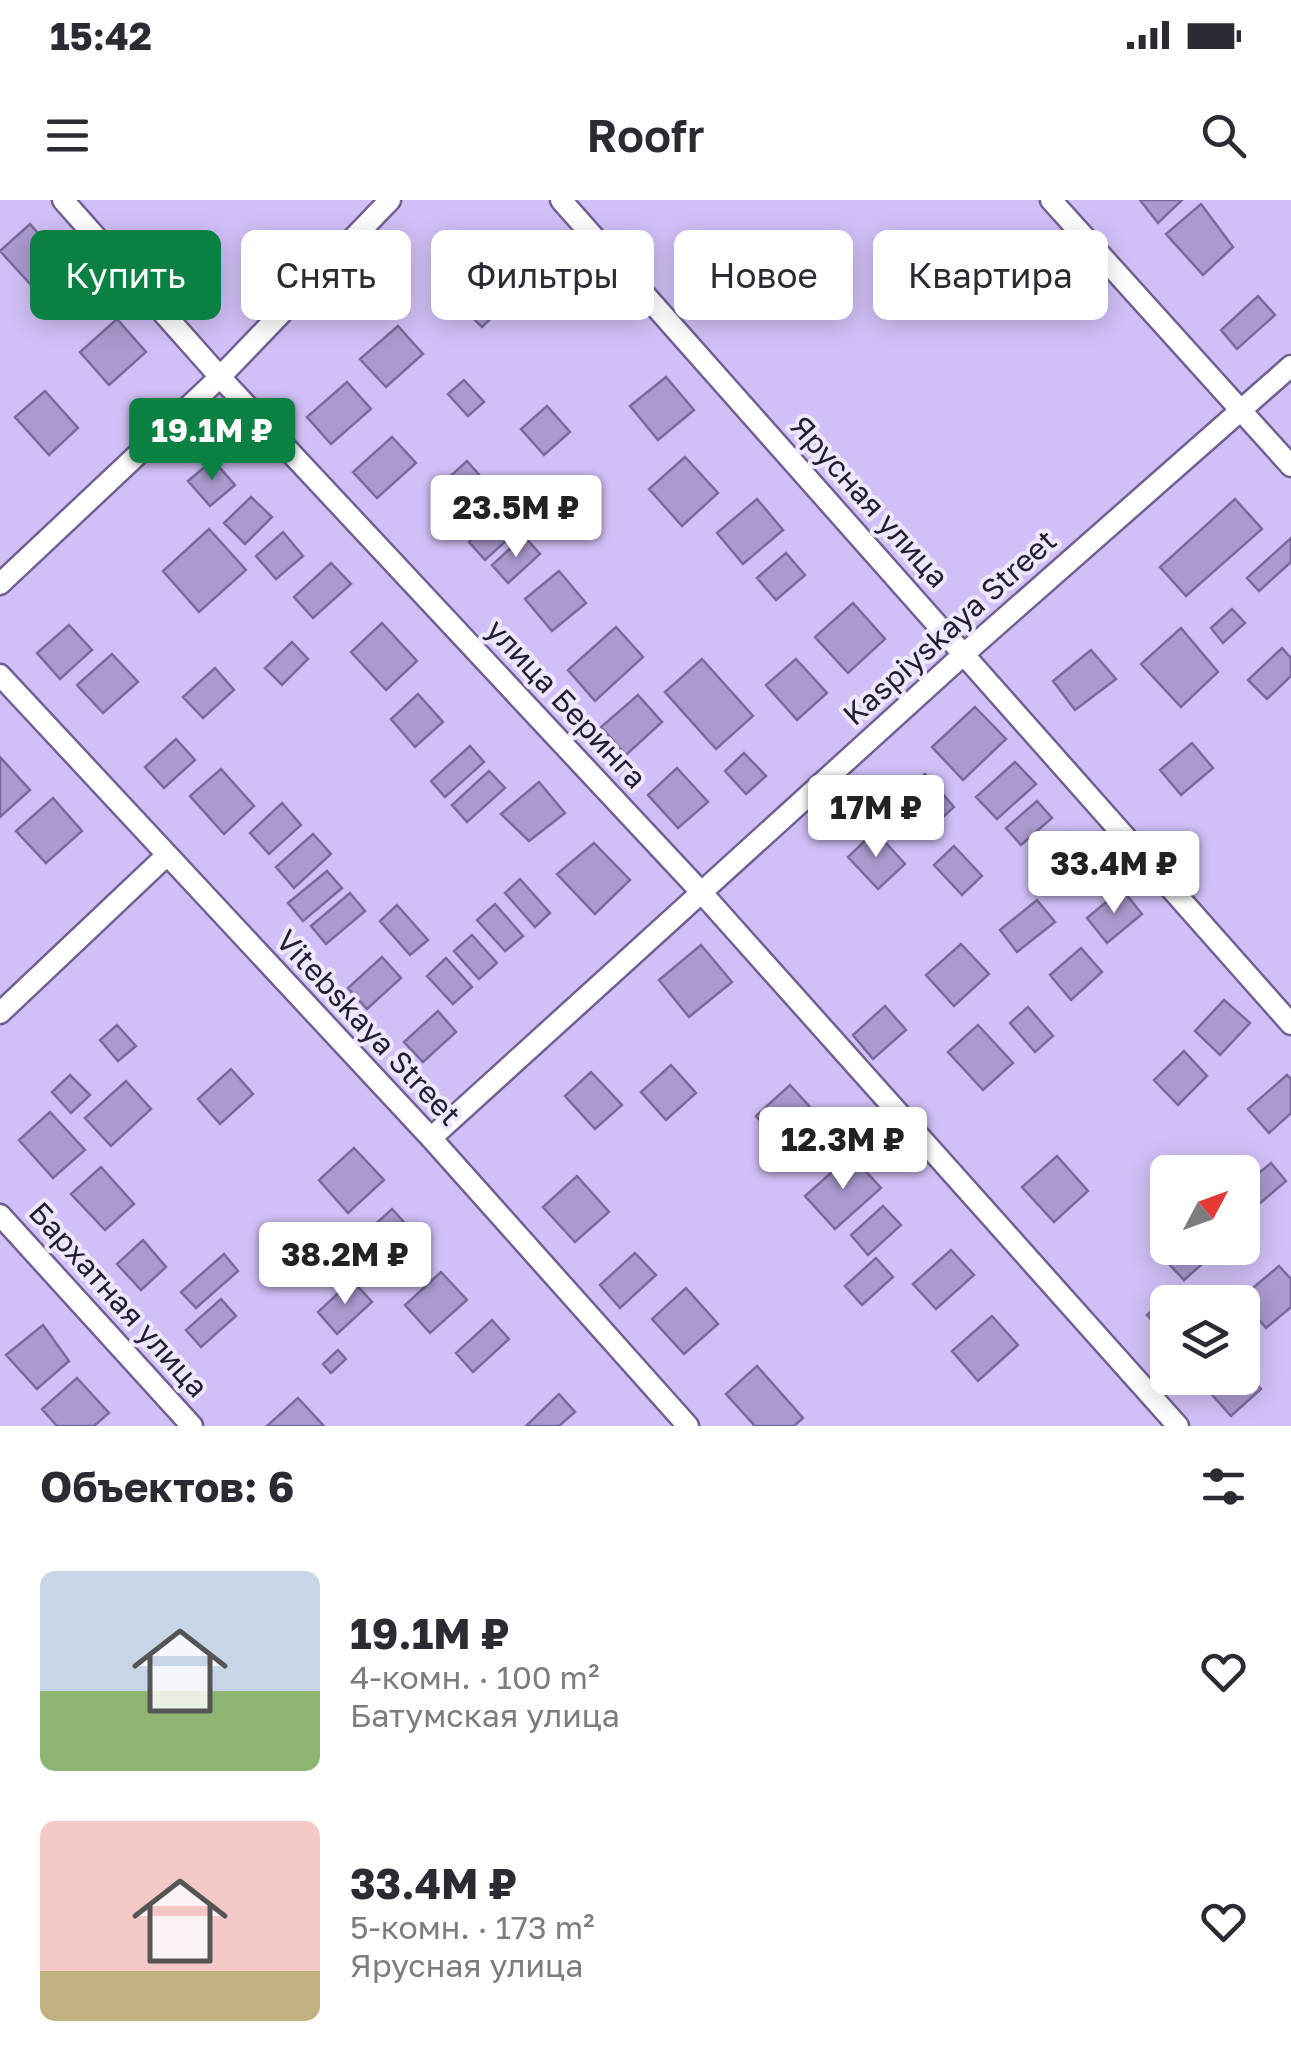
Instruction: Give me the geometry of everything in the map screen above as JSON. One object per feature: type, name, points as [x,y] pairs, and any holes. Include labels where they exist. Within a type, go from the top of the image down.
[{"type":"street","name":"улица Беринга","points":[[63,200],[220,377],[702,894],[1178,1426]]},
{"type":"street","points":[[0,584],[220,377],[390,200]]},
{"type":"street","name":"Ярусная улица","points":[[561,200],[1291,1024]]},
{"type":"street","points":[[1051,200],[1291,466]]},
{"type":"street","name":"Kaspiyskaya Street","points":[[430,1138],[964,654],[1291,366]]},
{"type":"street","name":"Vitebskaya Street","points":[[0,675],[430,1138],[688,1426]]},
{"type":"street","points":[[0,1013],[166,856]]},
{"type":"street","name":"Бархатная улица","points":[[0,1215],[192,1426]]},
{"type":"building","points":[[1140,200],[1182,200],[1158,223]]},
{"type":"building","points":[[1201,204],[1233,247],[1203,275],[1166,234]]},
{"type":"building","points":[[30,224],[35,230],[30,230],[30,284],[0,251]]},
{"type":"building","points":[[1258,296],[1275,315],[1237,349],[1221,330]]},
{"type":"building","points":[[118,320],[146,352],[109,385],[80,352]]},
{"type":"building","points":[[398,326],[423,354],[386,387],[360,359]]},
{"type":"building","points":[[666,377],[694,410],[658,440],[630,406]]},
{"type":"building","points":[[464,380],[484,402],[468,416],[448,394]]},
{"type":"building","points":[[347,382],[371,409],[331,444],[307,417]]},
{"type":"building","points":[[45,391],[78,428],[49,455],[15,417]]},
{"type":"building","points":[[547,406],[570,432],[544,455],[521,429]]},
{"type":"building","points":[[392,437],[416,463],[377,498],[353,472]]},
{"type":"building","points":[[685,457],[718,493],[682,526],[649,489]]},
{"type":"building","points":[[213,460],[235,485],[210,506],[188,481]]},
{"type":"building","points":[[467,461],[489,486],[456,516],[434,491]]},
{"type":"building","points":[[251,497],[272,517],[245,544],[224,523]]},
{"type":"building","points":[[757,499],[783,530],[743,564],[717,533]]},
{"type":"building","points":[[1235,499],[1262,529],[1186,596],[1160,567]]},
{"type":"building","points":[[504,510],[520,528],[485,560],[469,542]]},
{"type":"building","points":[[209,529],[246,570],[199,612],[163,571]]},
{"type":"building","points":[[283,532],[303,556],[276,579],[256,556]]},
{"type":"building","points":[[524,536],[540,554],[508,583],[492,565]]},
{"type":"building","points":[[1291,538],[1291,562],[1259,591],[1247,578]]},
{"type":"building","points":[[786,553],[805,575],[776,600],[757,578]]},
{"type":"building","points":[[331,563],[351,584],[313,618],[294,597]]},
{"type":"building","points":[[559,571],[586,603],[552,631],[525,599]]},
{"type":"building","points":[[853,603],[885,639],[848,673],[815,637]]},
{"type":"building","points":[[1232,609],[1245,623],[1223,643],[1211,628]]},
{"type":"building","points":[[382,623],[417,661],[386,690],[351,652]]},
{"type":"building","points":[[69,625],[92,650],[60,679],[37,653]]},
{"type":"building","points":[[616,627],[643,657],[595,701],[568,670]]},
{"type":"building","points":[[1181,628],[1218,672],[1181,707],[1141,664]]},
{"type":"building","points":[[292,642],[308,659],[282,685],[265,668]]},
{"type":"building","points":[[1282,648],[1291,658],[1291,676],[1267,699],[1248,680]]},
{"type":"building","points":[[1091,650],[1116,679],[1075,710],[1053,681]]},
{"type":"building","points":[[112,654],[138,682],[103,713],[77,685]]},
{"type":"building","points":[[702,659],[753,716],[716,749],[665,692]]},
{"type":"building","points":[[796,659],[827,693],[797,720],[766,685]]},
{"type":"building","points":[[215,668],[234,690],[203,718],[183,697]]},
{"type":"building","points":[[418,694],[443,722],[415,747],[391,719]]},
{"type":"building","points":[[638,695],[662,722],[626,755],[601,727]]},
{"type":"building","points":[[975,707],[1006,739],[963,780],[932,747]]},
{"type":"building","points":[[176,739],[195,760],[164,788],[145,767]]},
{"type":"building","points":[[1192,743],[1213,768],[1181,795],[1160,770]]},
{"type":"building","points":[[470,746],[484,762],[445,797],[431,781]]},
{"type":"building","points":[[744,753],[766,776],[746,794],[725,771]]},
{"type":"building","points":[[0,757],[30,790],[0,817]]},
{"type":"building","points":[[1015,762],[1036,784],[997,819],[976,797]]},
{"type":"building","points":[[677,768],[708,802],[678,828],[648,795]]},
{"type":"building","points":[[221,769],[254,806],[224,834],[190,796]]},
{"type":"building","points":[[489,771],[505,788],[467,822],[452,805]]},
{"type":"building","points":[[925,774],[954,807],[932,827],[903,793]]},
{"type":"building","points":[[539,782],[565,813],[529,841],[501,814]]},
{"type":"building","points":[[53,798],[82,831],[46,863],[16,831]]},
{"type":"building","points":[[1037,801],[1052,818],[1021,845],[1006,828]]},
{"type":"building","points":[[282,803],[301,825],[269,854],[250,833]]},
{"type":"building","points":[[875,831],[905,864],[878,889],[848,857]]},
{"type":"building","points":[[1070,832],[1090,854],[1054,888],[1034,866]]},
{"type":"building","points":[[313,834],[331,854],[294,888],[276,867]]},
{"type":"building","points":[[594,843],[630,880],[595,914],[557,874]]},
{"type":"building","points":[[954,846],[982,876],[962,895],[934,865]]},
{"type":"building","points":[[327,871],[342,888],[303,921],[288,903]]},
{"type":"building","points":[[520,879],[550,913],[535,927],[505,893]]},
{"type":"building","points":[[1122,889],[1142,914],[1107,943],[1087,918]]},
{"type":"building","points":[[350,893],[365,911],[326,944],[311,926]]},
{"type":"building","points":[[1037,900],[1055,922],[1017,952],[1000,930]]},
{"type":"building","points":[[495,904],[523,936],[505,951],[477,920]]},
{"type":"building","points":[[397,905],[428,940],[410,955],[380,921]]},
{"type":"building","points":[[472,935],[497,963],[479,979],[454,951]]},
{"type":"building","points":[[961,944],[989,974],[954,1006],[926,975]]},
{"type":"building","points":[[701,945],[732,982],[689,1017],[659,980]]},
{"type":"building","points":[[1081,948],[1102,972],[1071,1000],[1050,975]]},
{"type":"building","points":[[382,957],[401,978],[367,1009],[348,988]]},
{"type":"building","points":[[446,958],[472,987],[453,1004],[427,976]]},
{"type":"building","points":[[1224,1000],[1250,1023],[1220,1055],[1195,1031]]},
{"type":"building","points":[[885,1006],[906,1030],[873,1059],[853,1035]]},
{"type":"building","points":[[1028,1007],[1053,1036],[1035,1052],[1010,1023]]},
{"type":"building","points":[[438,1011],[456,1032],[423,1062],[404,1042]]},
{"type":"building","points":[[117,1025],[136,1046],[118,1061],[100,1040]]},
{"type":"building","points":[[978,1025],[1013,1063],[983,1090],[948,1052]]},
{"type":"building","points":[[1184,1051],[1207,1076],[1178,1105],[1154,1080]]},
{"type":"building","points":[[671,1065],[696,1093],[666,1120],[641,1092]]},
{"type":"building","points":[[231,1069],[253,1094],[220,1124],[198,1099]]},
{"type":"building","points":[[591,1072],[622,1105],[595,1129],[565,1096]]},
{"type":"building","points":[[70,1075],[90,1095],[71,1113],[52,1092]]},
{"type":"building","points":[[1287,1075],[1291,1079],[1291,1113],[1269,1133],[1248,1109]]},
{"type":"building","points":[[126,1081],[151,1109],[111,1146],[85,1118]]},
{"type":"building","points":[[790,1085],[820,1118],[785,1149],[756,1116]]},
{"type":"building","points":[[50,1112],[85,1150],[53,1178],[19,1140]]},
{"type":"building","points":[[354,1148],[384,1180],[348,1213],[319,1180]]},
{"type":"building","points":[[851,1155],[881,1188],[835,1229],[805,1196]]},
{"type":"building","points":[[1057,1156],[1088,1191],[1054,1222],[1022,1187]]},
{"type":"building","points":[[1271,1163],[1286,1181],[1260,1203],[1260,1172]]},
{"type":"building","points":[[101,1167],[134,1204],[105,1230],[71,1194]]},
{"type":"building","points":[[577,1176],[609,1212],[575,1242],[543,1207]]},
{"type":"building","points":[[883,1206],[901,1225],[868,1255],[851,1235]]},
{"type":"building","points":[[392,1209],[412,1231],[376,1263],[357,1241]]},
{"type":"building","points":[[143,1240],[166,1267],[141,1290],[117,1264]]},
{"type":"building","points":[[951,1250],[974,1275],[936,1309],[913,1284]]},
{"type":"building","points":[[635,1253],[656,1275],[620,1308],[600,1285]]},
{"type":"building","points":[[224,1254],[238,1271],[196,1308],[181,1292]]},
{"type":"building","points":[[876,1258],[893,1277],[862,1305],[845,1286]]},
{"type":"building","points":[[1170,1265],[1201,1265],[1184,1280]]},
{"type":"building","points":[[1279,1266],[1291,1279],[1291,1307],[1266,1328],[1260,1321],[1260,1285],[1256,1285]]},
{"type":"building","points":[[441,1272],[467,1300],[430,1333],[405,1305]]},
{"type":"building","points":[[352,1280],[372,1302],[337,1334],[318,1312]]},
{"type":"building","points":[[686,1288],[718,1324],[684,1354],[652,1319]]},
{"type":"building","points":[[221,1299],[236,1316],[201,1347],[186,1330]]},
{"type":"building","points":[[992,1316],[1018,1345],[978,1381],[952,1351]]},
{"type":"building","points":[[492,1320],[509,1339],[473,1372],[456,1353]]},
{"type":"building","points":[[43,1325],[69,1361],[37,1389],[6,1355]]},
{"type":"building","points":[[338,1350],[346,1359],[331,1373],[323,1364]]},
{"type":"building","points":[[757,1366],[803,1418],[794,1426],[755,1426],[726,1394]]},
{"type":"building","points":[[77,1378],[109,1413],[94,1426],[57,1426],[42,1409]]},
{"type":"building","points":[[559,1394],[575,1412],[559,1426],[526,1426]]},
{"type":"building","points":[[1212,1395],[1254,1395],[1231,1416]]},
{"type":"building","points":[[298,1398],[324,1426],[267,1426]]}]
